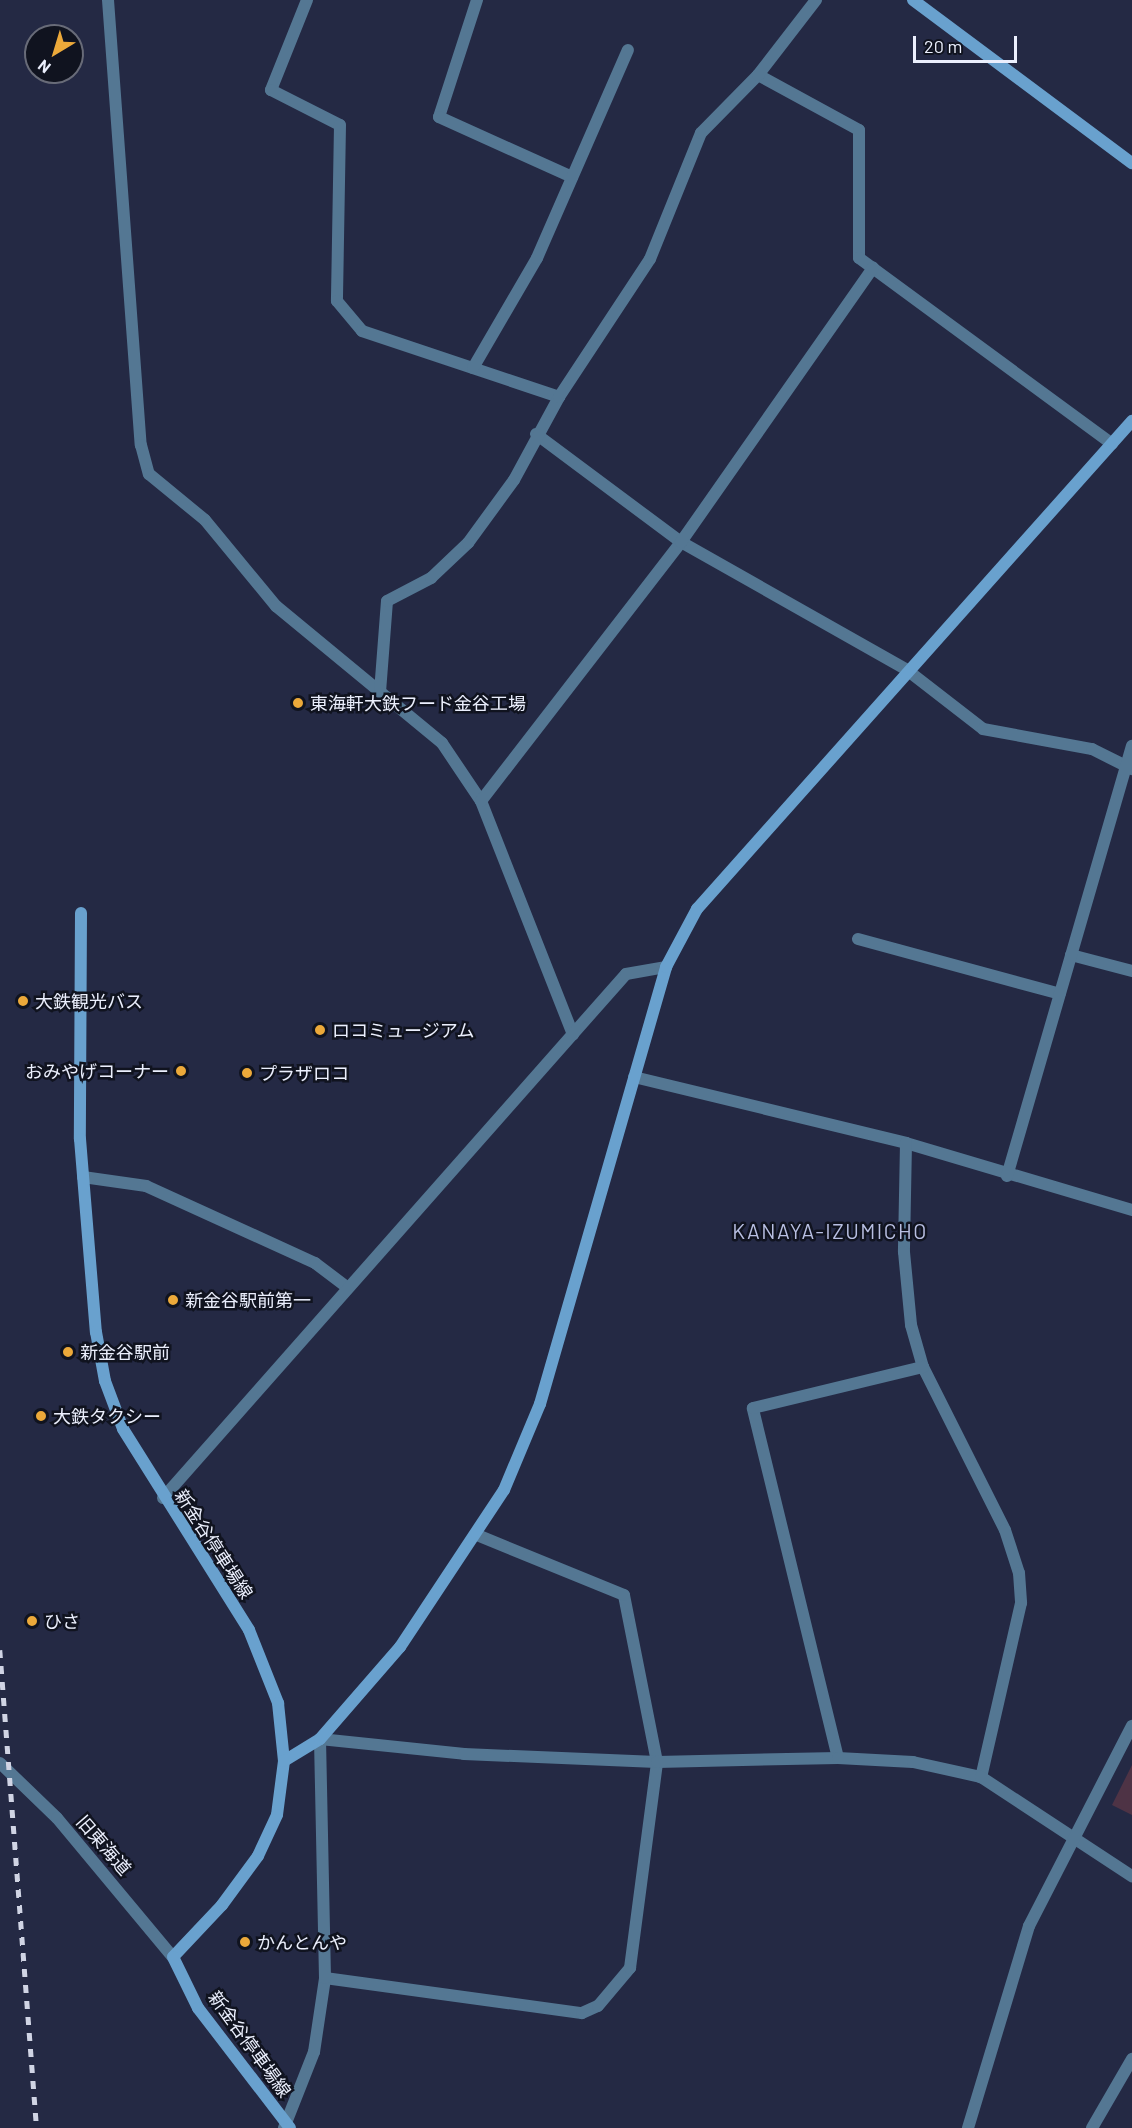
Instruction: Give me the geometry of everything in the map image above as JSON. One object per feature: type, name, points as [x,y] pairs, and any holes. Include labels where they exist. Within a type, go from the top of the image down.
[{"type":"street","points":[[108,0],[141,445],[149,474],[205,520],[276,606],[442,743],[481,801],[573,1034]]},
{"type":"street","points":[[307,0],[271,90],[340,125],[337,301],[362,331],[559,397]]},
{"type":"street","points":[[477,0],[439,117],[572,177]]},
{"type":"street","points":[[380,692],[387,601],[431,578],[468,543],[514,480],[536,434],[650,259],[701,133],[758,75],[816,0]]},
{"type":"street","points":[[912,0],[1132,164]]},
{"type":"street","points":[[473,369],[537,258],[628,50]]},
{"type":"street","points":[[758,75],[859,130],[859,258],[1112,444]]},
{"type":"street","points":[[481,801],[681,542],[873,268]]},
{"type":"street","points":[[284,1761],[320,1739],[400,1647],[477,1535],[504,1490],[540,1404],[666,967],[697,909],[907,670],[1132,421]]},
{"type":"street","points":[[536,434],[681,542],[907,670],[983,729],[1092,749],[1129,766]]},
{"type":"street","points":[[1007,1176],[1129,766],[1132,746]]},
{"type":"street","name":"新金谷停車場線","points":[[81,913],[83,1178],[96,1332],[105,1381],[123,1429],[163,1498],[249,1630],[278,1703],[284,1761],[277,1815],[258,1856],[222,1905],[173,1957],[198,2008],[287,2127]]},
{"type":"street","points":[[858,939],[1060,994]]},
{"type":"street","points":[[1071,955],[1132,971]]},
{"type":"street","points":[[163,1498],[626,974],[666,967]]},
{"type":"street","points":[[634,1077],[906,1143],[1007,1176],[1132,1210]]},
{"type":"street","points":[[906,1143],[904,1252],[911,1325],[924,1367],[1005,1530],[1019,1573],[1022,1604],[981,1777]]},
{"type":"street","points":[[83,1178],[146,1186],[315,1263],[348,1288]]},
{"type":"street","points":[[838,1758],[753,1407],[924,1367]]},
{"type":"street","points":[[325,1978],[582,2013],[598,2006],[630,1968],[657,1762],[624,1595],[477,1535]]},
{"type":"street","points":[[968,2128],[1029,1926],[1132,1726]]},
{"type":"street","points":[[320,1739],[464,1754],[657,1762],[838,1758],[913,1762],[981,1777],[1132,1876]]},
{"type":"street","points":[[287,2127],[314,2052],[325,1978],[320,1739]]},
{"type":"street","name":"旧東海道","points":[[0,1763],[57,1818],[173,1957]]},
{"type":"street","points":[[1092,2128],[1132,2059]]},
{"type":"shaded area","points":[[1132,1765],[1132,1815],[1112,1805]]},
{"type":"railway","points":[[0,1650],[37,2128]]},
{"type":"place","name":"東海軒大鉄フード金谷工場","points":[[298,703]]},
{"type":"place","name":"大鉄観光バス","points":[[23,1001]]},
{"type":"place","name":"ロコミュージアム","points":[[320,1030]]},
{"type":"place","name":"おみやげコーナー","points":[[181,1071]]},
{"type":"place","name":"プラザロコ","points":[[247,1073]]},
{"type":"place","name":"新金谷駅前第一","points":[[173,1300]]},
{"type":"place","name":"新金谷駅前","points":[[68,1352]]},
{"type":"place","name":"大鉄タクシー","points":[[41,1416]]},
{"type":"place","name":"ひさ","points":[[32,1621]]},
{"type":"place","name":"かんとんや","points":[[245,1942]]},
{"type":"district","name":"KANAYA-IZUMICHO","points":[[830,1231]]}]
